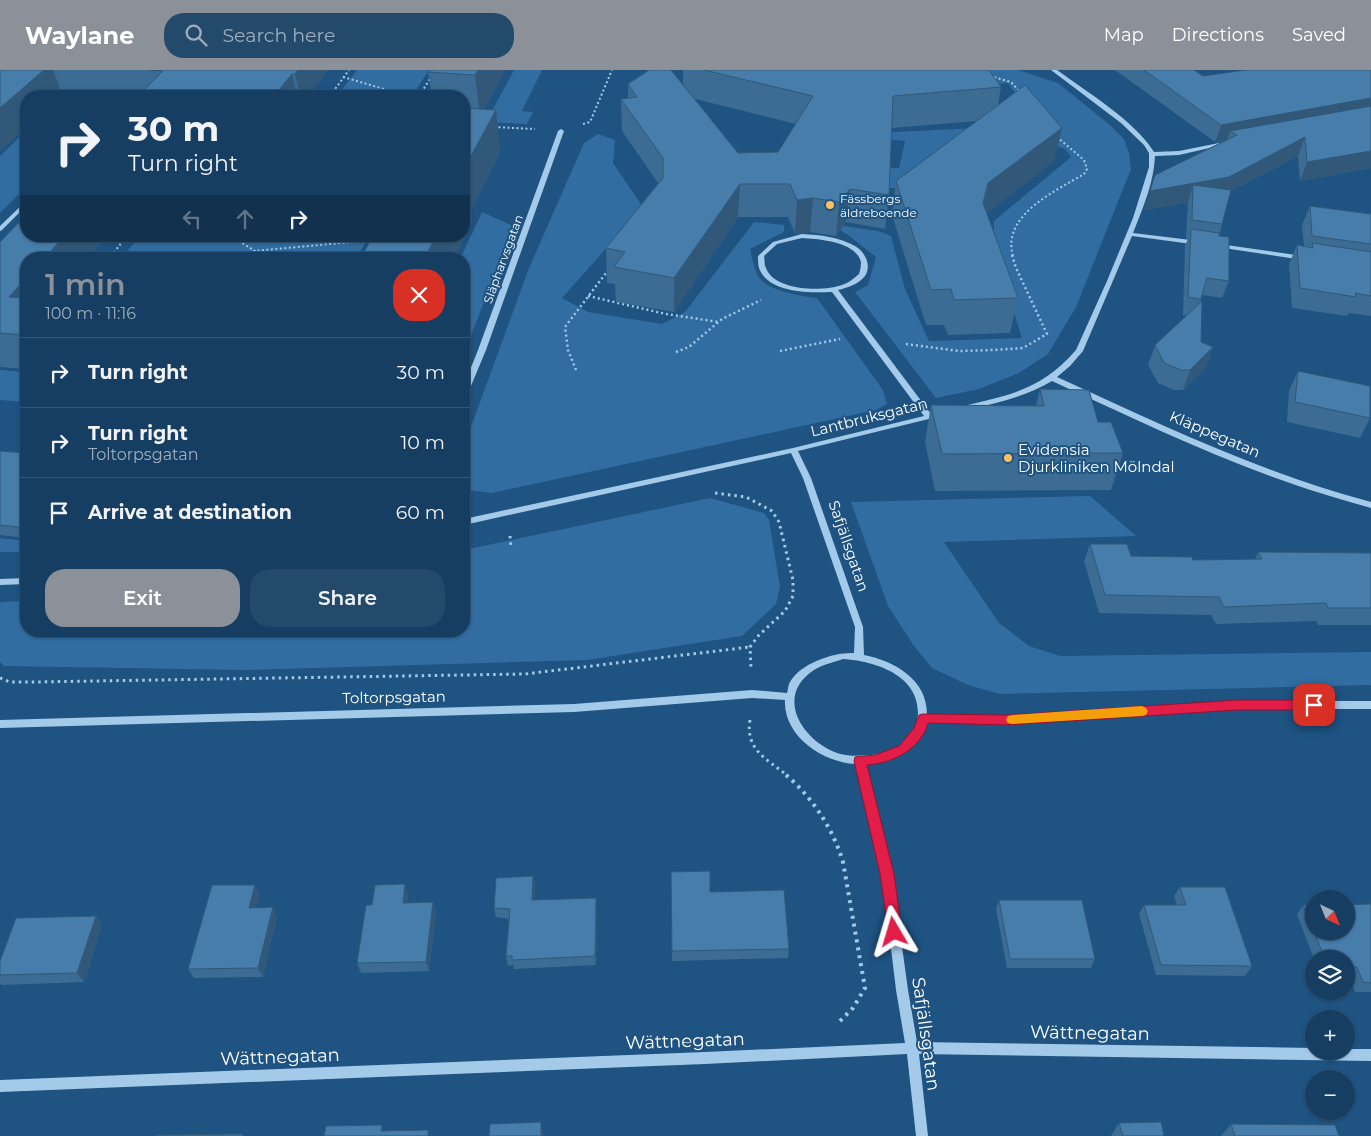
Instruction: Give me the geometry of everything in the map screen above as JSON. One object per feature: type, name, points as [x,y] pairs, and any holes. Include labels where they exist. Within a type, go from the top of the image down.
[{"type":"street","points":[[958,410],[1016,396],[1052,378],[1068,365],[1079,351],[1130,234],[1151,172],[1153,154],[1147,144],[1054,70]]},
{"type":"street","name":"Släpharvsgatan","points":[[470,379],[561,131]]},
{"type":"street","points":[[1153,154],[1178,153],[1227,144]]},
{"type":"street","points":[[0,229],[20,209]]},
{"type":"street","points":[[1130,234],[1313,260]]},
{"type":"street","points":[[792,237],[822,237],[848,244],[860,254],[865,264],[864,270],[862,275],[851,284],[834,290],[803,290],[783,286],[764,272],[761,267],[761,256],[775,243],[792,237]]},
{"type":"street","points":[[834,290],[929,417]]},
{"type":"street","name":"Kläppegatan","points":[[1052,378],[1210,449],[1325,494],[1371,505]]},
{"type":"street","name":"Lantbruksgatan","points":[[470,521],[793,450],[948,412]]},
{"type":"street","name":"Safjällsgatan","points":[[793,450],[813,494],[859,627],[859,657]]},
{"type":"street","points":[[0,582],[20,581]]},
{"type":"street","points":[[859,657],[877,660],[893,668],[917,690],[922,704],[923,718],[920,730],[903,749],[876,760],[842,759],[812,745],[800,734],[792,722],[789,709],[789,696],[793,684],[801,673],[813,665],[835,658],[859,657]]},
{"type":"street","name":"Toltorpsgatan","points":[[0,724],[574,708],[752,694],[789,696]]},
{"type":"street","points":[[923,718],[1008,720],[1237,705],[1371,705]]},
{"type":"street","name":"Safjällsgatan","points":[[860,761],[887,874],[902,990],[912,1048],[922,1136]]},
{"type":"street","name":"Wättnegatan","points":[[0,1086],[912,1048],[1371,1055]]},
{"type":"path","points":[[334,90],[349,70]]},
{"type":"path","points":[[493,127],[561,131],[590,122],[612,70]]},
{"type":"path","points":[[984,75],[1010,81],[1016,85],[1021,93]]},
{"type":"path","points":[[423,90],[432,76]]},
{"type":"path","points":[[343,77],[387,90]]},
{"type":"path","points":[[878,347],[898,344],[959,351],[1024,348],[1047,334],[1010,252],[1014,227],[1023,215],[1034,204],[1084,174],[1087,169],[1084,160],[1052,132]]},
{"type":"path","points":[[114,252],[123,242]]},
{"type":"path","points":[[240,242],[254,251]]},
{"type":"path","points":[[250,252],[354,242]]},
{"type":"path","points":[[372,246],[375,242]]},
{"type":"path","points":[[576,370],[568,350],[565,327],[611,267]]},
{"type":"path","points":[[588,296],[658,312],[718,322]]},
{"type":"path","points":[[676,352],[690,347],[718,322],[765,297]]},
{"type":"path","points":[[780,351],[868,334]]},
{"type":"path","points":[[714,492],[746,497],[772,511],[779,522],[793,580],[793,596],[785,611],[759,635],[750,648],[752,694],[748,733],[755,749],[798,785],[814,803],[838,846],[843,862],[865,988],[852,1009],[835,1025]]},
{"type":"path","points":[[500,536],[519,532]]},
{"type":"path","points":[[510,534],[511,548]]},
{"type":"path","points":[[0,678],[10,682],[34,682],[525,674],[750,648]]},
{"type":"shaded area","points":[[357,70],[429,70],[416,90],[342,90]]},
{"type":"shaded area","points":[[514,70],[542,70],[522,111],[533,112],[527,124],[486,122]]},
{"type":"shaded area","points":[[741,70],[1018,70],[1058,83],[1110,125],[1124,139],[1129,153],[1131,169],[1076,307],[1048,354],[1019,373],[979,389],[936,398],[855,292],[868,285],[876,257],[848,235],[830,224],[878,231],[891,236],[905,289],[929,341],[1022,338],[994,250],[994,221],[1071,157],[1065,149],[1007,130],[915,188],[882,188],[879,168],[899,168],[905,141],[875,138],[874,133],[1038,125],[1008,83],[972,86]]},
{"type":"shaded area","points":[[598,134],[615,140],[613,163],[643,207],[562,298],[588,312],[662,324],[685,312],[754,222],[784,225],[784,232],[750,249],[758,276],[762,281],[776,289],[817,298],[883,390],[887,404],[876,410],[492,493],[470,490],[470,430],[529,268],[584,143]]},
{"type":"shaded area","points":[[20,137],[20,193],[0,213],[0,156]]},
{"type":"shaded area","points":[[482,212],[513,226],[470,338],[470,252],[463,252],[468,242],[470,242],[470,238]]},
{"type":"shaded area","points":[[135,242],[366,242],[360,252],[126,252]]},
{"type":"shaded area","points":[[0,370],[20,372],[20,402],[0,400]]},
{"type":"shaded area","points":[[1090,496],[1136,536],[944,542],[999,623],[1029,646],[1060,656],[1371,652],[1371,685],[1000,694],[968,685],[932,668],[914,646],[888,606],[851,502]]},
{"type":"shaded area","points":[[710,498],[764,513],[769,520],[780,587],[776,604],[742,636],[587,660],[246,670],[4,666],[0,662],[0,602],[20,601],[20,637],[470,637],[470,549]]},
{"type":"shaded area","points":[[0,538],[20,540],[20,552],[0,552]]},
{"type":"building","points":[[0,70],[44,70],[20,90],[0,108]]},
{"type":"building","points":[[149,70],[298,70],[295,74],[292,74],[279,90],[144,90],[163,71]]},
{"type":"building","points":[[430,70],[478,70],[475,75],[428,72]]},
{"type":"building","points":[[649,70],[671,70],[738,153],[778,152],[813,96],[704,70],[989,70],[1001,87],[893,96],[889,195],[850,189],[839,202],[813,198],[797,200],[790,184],[740,184],[674,278],[614,267],[625,252],[606,248],[663,178],[663,158],[621,99],[637,97],[628,84]]},
{"type":"building","points":[[1144,70],[1194,70],[1203,76],[1245,70],[1371,70],[1371,98],[1221,125]]},
{"type":"building","points":[[1025,85],[1062,128],[988,183],[983,203],[1018,298],[954,300],[951,289],[931,290],[896,181]]},
{"type":"building","points":[[1371,106],[1371,151],[1307,162],[1305,137],[1229,177],[1150,191],[1155,175],[1237,135],[1230,131]]},
{"type":"building","points":[[470,108],[496,110],[470,158]]},
{"type":"building","points":[[1193,185],[1231,190],[1222,224],[1192,220]]},
{"type":"building","points":[[1310,206],[1371,214],[1371,244],[1312,236]]},
{"type":"building","points":[[20,221],[20,242],[59,242],[50,252],[20,252],[20,285],[9,297],[20,298],[20,335],[0,333],[0,242]]},
{"type":"building","points":[[1191,229],[1219,233],[1219,236],[1229,237],[1229,281],[1207,278],[1201,299],[1188,297]]},
{"type":"building","points":[[370,242],[433,242],[428,252],[364,252]]},
{"type":"building","points":[[1312,243],[1371,252],[1371,296],[1355,293],[1356,297],[1300,288],[1297,245],[1313,248]]},
{"type":"building","points":[[1202,301],[1201,342],[1213,347],[1190,370],[1181,370],[1164,363],[1155,345]]},
{"type":"building","points":[[1298,371],[1370,386],[1370,418],[1295,402]]},
{"type":"building","points":[[1040,389],[1089,390],[1098,422],[1111,422],[1123,453],[942,454],[931,405],[1044,406]]},
{"type":"building","points":[[0,451],[20,453],[20,527],[0,525]]},
{"type":"building","points":[[1090,544],[1127,544],[1131,556],[1192,557],[1193,560],[1262,559],[1258,552],[1371,553],[1371,608],[1328,608],[1326,603],[1224,607],[1219,597],[1105,595]]},
{"type":"building","points":[[710,871],[710,892],[784,890],[789,949],[672,951],[671,872]]},
{"type":"building","points":[[533,876],[532,900],[596,898],[595,956],[512,960],[512,956],[506,956],[510,909],[494,908],[496,878]]},
{"type":"building","points":[[405,884],[403,903],[433,902],[426,962],[357,963],[366,905],[372,905],[375,885]]},
{"type":"building","points":[[212,885],[255,885],[249,908],[273,907],[258,968],[188,969]]},
{"type":"building","points":[[1180,887],[1225,887],[1252,966],[1161,965],[1144,905],[1186,905]]},
{"type":"building","points":[[999,900],[1082,900],[1095,959],[1010,959]]},
{"type":"building","points":[[1371,904],[1371,983],[1363,982],[1357,967],[1355,967],[1355,950],[1321,950],[1318,940],[1355,940],[1355,905]]},
{"type":"building","points":[[96,916],[77,973],[0,975],[0,961],[16,918]]},
{"type":"building","points":[[541,1122],[541,1136],[489,1136],[490,1124]]},
{"type":"building","points":[[1161,1122],[1164,1136],[1123,1136],[1119,1123]]},
{"type":"building","points":[[1231,1124],[1335,1125],[1339,1136],[1235,1136]]},
{"type":"building","points":[[382,1125],[381,1131],[428,1130],[428,1136],[324,1136],[326,1126]]},
{"type":"building","points":[[243,1134],[243,1136],[156,1136],[157,1135]]},
{"type":"slow traffic","points":[[1012,720],[1142,711]]},
{"type":"place","name":"Fässbergs äldreboende","points":[[830,205]]},
{"type":"place","name":"Evidensia Djurkliniken Mölndal","points":[[1008,458]]},
{"type":"route","points":[[894,932],[887,874],[860,761],[876,760],[890,756],[903,749],[920,730],[923,718],[1008,720],[1237,705],[1314,705]]}]
